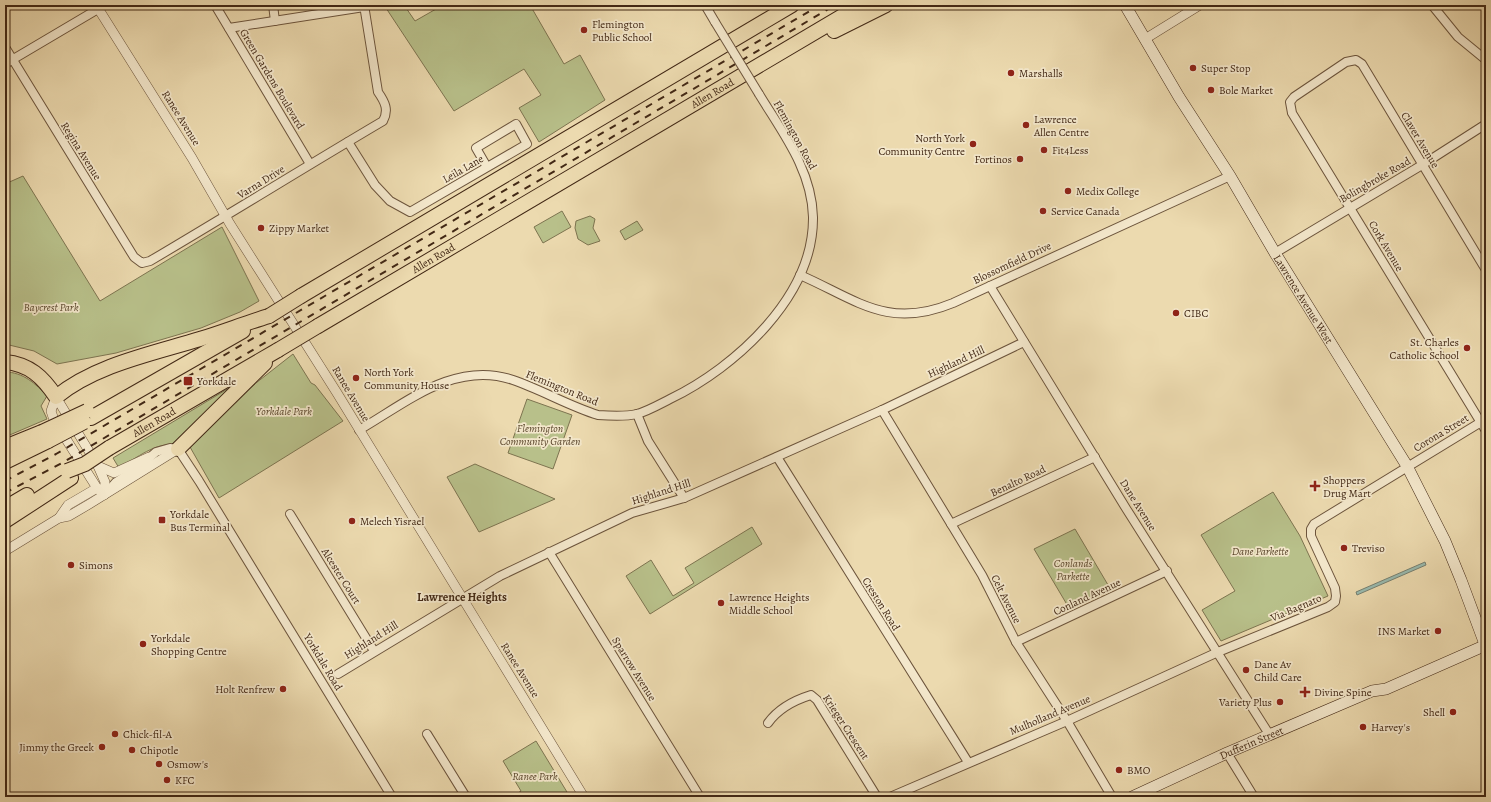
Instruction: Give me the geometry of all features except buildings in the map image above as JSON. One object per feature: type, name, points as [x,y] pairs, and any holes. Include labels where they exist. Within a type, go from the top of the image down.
[{"type":"highway","points":[[752,28],[786,5]]},
{"type":"highway","points":[[5,462],[45,436],[162,378],[269,316],[792,5]]},
{"type":"highway","name":"Allen Road","points":[[5,508],[91,465],[109,448],[278,350],[770,57],[861,5]]},
{"type":"highway","points":[[770,57],[780,58],[886,5]]},
{"type":"highway","points":[[5,362],[20,364],[35,372],[43,379],[56,397],[64,390],[91,376],[120,364],[269,316]]},
{"type":"highway","points":[[178,449],[278,350]]},
{"type":"highway","points":[[5,447],[45,436]]},
{"type":"highway","points":[[5,520],[69,475]]},
{"type":"main road","name":"Lawrence Avenue West","points":[[1125,5],[1187,109],[1230,176],[1275,253],[1407,466],[1445,542],[1468,599],[1476,606],[1485,641]]},
{"type":"main road","name":"Dufferin Street","points":[[1132,797],[1269,734],[1372,690],[1386,688],[1485,641]]},
{"type":"street","name":"Green Gardens Boulevard","points":[[215,5],[310,164]]},
{"type":"street","points":[[273,5],[275,21]]},
{"type":"street","name":"Flemington Road","points":[[359,430],[436,385],[448,380],[481,375],[512,380],[598,415],[612,416],[637,414],[695,386],[735,356],[766,326],[800,275],[812,230],[812,208],[808,187],[796,155],[705,5]]},
{"type":"street","points":[[1145,39],[1200,5]]},
{"type":"street","points":[[1432,5],[1458,37],[1486,60]]},
{"type":"street","points":[[228,28],[364,6]]},
{"type":"street","name":"Varna Drive","points":[[142,262],[150,261],[383,121],[387,114],[385,103],[378,92],[364,6]]},
{"type":"street","points":[[5,64],[97,7]]},
{"type":"street","name":"Ranee Avenue","points":[[97,7],[192,158],[225,217],[337,393],[584,797]]},
{"type":"street","name":"Regina Avenue","points":[[5,47],[134,257],[142,262]]},
{"type":"street","name":"Claver Avenue","points":[[1319,79],[1346,62],[1356,60],[1362,64],[1486,270]]},
{"type":"street","name":"Cork Avenue","points":[[1319,79],[1294,97],[1290,102],[1292,113],[1483,420],[1486,431]]},
{"type":"street","name":"Leila Lane","points":[[348,142],[375,185],[390,201],[410,212],[527,144],[516,124],[476,148],[487,167]]},
{"type":"street","name":"Bolingbroke Road","points":[[1275,253],[1422,165],[1486,124]]},
{"type":"street","name":"Blossomfield Drive","points":[[800,275],[866,306],[897,314],[914,314],[932,310],[990,286],[1230,176]]},
{"type":"street","name":"Dane Avenue","points":[[990,286],[1095,457],[1269,734]]},
{"type":"street","name":"Highland Hill","points":[[338,674],[500,576],[549,552],[632,513],[684,498],[777,457],[882,410],[1024,342]]},
{"type":"street","points":[[56,397],[91,465],[105,482],[104,495]]},
{"type":"street","points":[[56,397],[51,407],[54,420],[97,488],[104,495]]},
{"type":"street","name":"Celt Avenue","points":[[882,410],[992,594],[1016,642],[1066,720],[1112,797]]},
{"type":"street","points":[[637,414],[648,441],[684,498]]},
{"type":"street","name":"Corona Street","points":[[1407,466],[1483,420]]},
{"type":"street","points":[[91,465],[114,473],[163,449],[178,449]]},
{"type":"street","points":[[5,551],[59,518],[69,516],[178,449]]},
{"type":"street","name":"Yorkdale Road","points":[[178,449],[392,797]]},
{"type":"street","points":[[104,495],[116,482],[139,467],[149,457]]},
{"type":"street","name":"Creston Road","points":[[777,457],[968,762]]},
{"type":"street","name":"Benalto Road","points":[[951,524],[1095,457]]},
{"type":"street","name":"Via Bagnato","points":[[1218,652],[1328,607],[1335,602],[1336,592],[1311,536],[1312,526],[1407,466]]},
{"type":"street","points":[[59,518],[68,505],[97,488]]},
{"type":"street","name":"Alcester Court","points":[[290,514],[374,651]]},
{"type":"street","name":"Sparrow Avenue","points":[[549,552],[700,797]]},
{"type":"street","name":"Conland Avenue","points":[[1016,642],[1167,571]]},
{"type":"street","name":"Mulholland Avenue","points":[[890,797],[1218,652]]},
{"type":"street","name":"Krieger Crescent","points":[[768,723],[774,714],[799,699],[811,695],[817,700],[877,797]]},
{"type":"street","points":[[428,734],[466,797]]},
{"type":"street","points":[[1227,753],[1254,797]]},
{"type":"green space","points":[[384,5],[404,5],[415,21],[443,5],[530,5],[564,64],[580,55],[605,100],[539,142],[519,108],[541,95],[524,69],[454,111]]},
{"type":"green space","name":"Baycrest Park","points":[[23,176],[100,301],[222,227],[259,301],[240,312],[201,328],[116,353],[57,364],[34,351],[5,344],[5,184]]},
{"type":"green space","points":[[562,211],[571,227],[543,243],[534,227]]},
{"type":"green space","points":[[590,216],[595,219],[593,228],[600,241],[588,245],[578,239],[575,228],[576,221]]},
{"type":"green space","points":[[637,221],[643,230],[625,240],[620,231]]},
{"type":"green space","name":"Yorkdale Park","points":[[293,354],[311,383],[315,385],[343,421],[219,498],[190,447],[233,401]]},
{"type":"green space","points":[[5,372],[23,376],[34,383],[47,396],[41,406],[47,419],[5,437]]},
{"type":"green space","points":[[234,385],[176,445],[153,448],[119,468],[113,458]]},
{"type":"green space","name":"Flemington Community Garden","points":[[527,399],[572,415],[553,469],[508,453]]},
{"type":"green space","points":[[475,464],[555,499],[479,532],[447,477]]},
{"type":"green space","name":"Dane Parkette","points":[[1273,492],[1300,536],[1328,596],[1221,641],[1202,610],[1235,591],[1201,535]]},
{"type":"green space","points":[[752,527],[762,544],[650,614],[626,576],[651,560],[673,596],[694,583],[685,568]]},
{"type":"green space","name":"Conlands Parkette","points":[[1075,529],[1111,590],[1069,608],[1034,549]]},
{"type":"green space","name":"Ranee Park","points":[[536,741],[570,797],[512,797],[521,791],[503,761]]},
{"type":"water","points":[[1425,562],[1426,565],[1357,595],[1356,592]]},
{"type":"railway","points":[[5,481],[56,454],[820,5]]},
{"type":"railway","points":[[5,493],[62,463],[835,5]]},
{"type":"place","name":"Flemington Public School","points":[[584,30]]},
{"type":"place","name":"Super Stop","points":[[1193,68]]},
{"type":"place","name":"Marshalls","points":[[1011,73]]},
{"type":"place","name":"Bole Market","points":[[1211,90]]},
{"type":"place","name":"Lawrence Allen Centre","points":[[1026,125]]},
{"type":"place","name":"North York Community Centre","points":[[973,144]]},
{"type":"place","name":"Fit4Less","points":[[1044,150]]},
{"type":"place","name":"Fortinos","points":[[1020,159]]},
{"type":"place","name":"Medix College","points":[[1068,191]]},
{"type":"place","name":"Service Canada","points":[[1043,211]]},
{"type":"place","name":"Zippy Market","points":[[261,228]]},
{"type":"place","name":"CIBC","points":[[1176,313]]},
{"type":"place","name":"St. Charles Catholic School","points":[[1467,348]]},
{"type":"place","name":"North York Community House","points":[[356,378]]},
{"type":"place","name":"Yorkdale","points":[[188,381]]},
{"type":"place","name":"Shoppers Drug Mart","points":[[1315,486]]},
{"type":"place","name":"Yorkdale Bus Terminal","points":[[162,520]]},
{"type":"place","name":"Melech Yisrael","points":[[352,521]]},
{"type":"place","name":"Treviso","points":[[1344,548]]},
{"type":"place","name":"Simons","points":[[71,565]]},
{"type":"place","name":"Lawrence Heights Middle School","points":[[721,603]]},
{"type":"place","name":"INS Market","points":[[1438,631]]},
{"type":"place","name":"Yorkdale Shopping Centre","points":[[143,644]]},
{"type":"place","name":"Dane Av Child Care","points":[[1246,670]]},
{"type":"place","name":"Holt Renfrew","points":[[283,689]]},
{"type":"place","name":"Divine Spine","points":[[1305,692]]},
{"type":"place","name":"Variety Plus","points":[[1280,702]]},
{"type":"place","name":"Shell","points":[[1453,712]]},
{"type":"place","name":"Harvey's","points":[[1363,727]]},
{"type":"place","name":"Chick-fil-A","points":[[115,734]]},
{"type":"place","name":"Jimmy the Greek","points":[[102,747]]},
{"type":"place","name":"Chipotle","points":[[132,750]]},
{"type":"place","name":"Osmow's","points":[[159,764]]},
{"type":"place","name":"BMO","points":[[1119,770]]},
{"type":"place","name":"KFC","points":[[167,780]]},
{"type":"district","name":"Lawrence Heights","points":[[462,597]]}]
